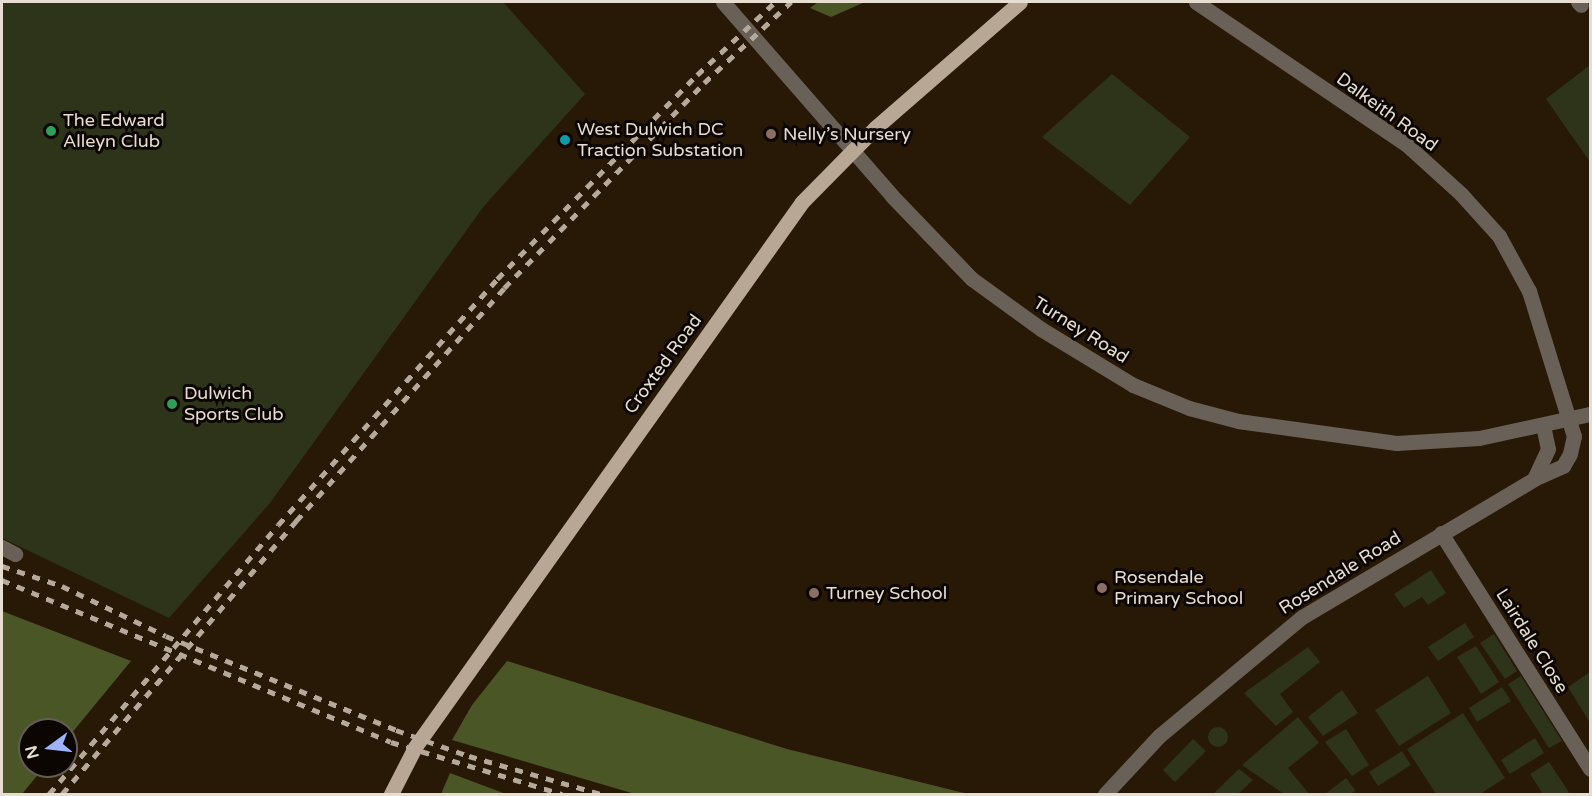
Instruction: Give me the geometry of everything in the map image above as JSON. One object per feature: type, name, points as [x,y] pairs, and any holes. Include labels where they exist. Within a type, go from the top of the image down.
[{"type":"main road","name":"Croxted Road","points":[[391,795],[415,747],[787,222],[851,151],[1020,2]]},
{"type":"street","name":"Turney Road","points":[[723,2],[851,151],[934,242],[1013,310],[1133,385],[1189,408],[1291,431],[1396,443],[1460,440],[1543,426]]},
{"type":"street","name":"Dalkeith Road","points":[[1196,2],[1407,145],[1461,194],[1499,237],[1529,291],[1574,436],[1570,454],[1556,471],[1534,479]]},
{"type":"street","points":[[1534,479],[1548,449],[1543,426],[1590,414]]},
{"type":"street","name":"Rosendale Road","points":[[1105,795],[1159,736],[1245,661],[1313,610],[1534,479]]},
{"type":"street","name":"Lairdale Close","points":[[1441,533],[1590,769]]},
{"type":"green space","name":"Dulwich Sports Club","points":[[2,2],[503,2],[585,94],[484,206],[270,503],[169,618],[2,538]]},
{"type":"green space","points":[[818,2],[865,2],[831,17],[810,8]]},
{"type":"green space","points":[[1590,65],[1590,162],[1546,99]]},
{"type":"green space","points":[[1112,74],[1190,137],[1130,205],[1042,137]]},
{"type":"green space","points":[[1431,570],[1446,593],[1428,605],[1422,597],[1404,608],[1394,594]]},
{"type":"green space","points":[[2,611],[131,661],[78,725],[78,718],[18,718],[18,778],[35,778],[22,794],[2,794]]},
{"type":"green space","points":[[1465,623],[1474,637],[1438,661],[1428,647]]},
{"type":"green space","points":[[1494,634],[1517,671],[1505,679],[1480,643]]},
{"type":"green space","points":[[1476,646],[1499,682],[1481,694],[1457,657]]},
{"type":"green space","points":[[1308,647],[1320,662],[1280,694],[1293,712],[1276,726],[1244,693]]},
{"type":"green space","points":[[507,661],[787,749],[968,794],[635,794],[452,740],[472,705]]},
{"type":"green space","points":[[1590,672],[1590,723],[1568,687]]},
{"type":"green space","points":[[1428,676],[1451,713],[1399,746],[1375,710]]},
{"type":"green space","points":[[1521,676],[1562,741],[1549,748],[1508,684]]},
{"type":"green space","points":[[1502,687],[1511,701],[1477,722],[1469,708]]},
{"type":"green space","points":[[1342,690],[1358,713],[1323,736],[1308,717]]},
{"type":"green space","points":[[1463,713],[1505,778],[1480,794],[1436,794],[1407,749]]},
{"type":"green space","points":[[1298,717],[1319,743],[1288,768],[1309,794],[1284,794],[1242,765]]},
{"type":"green space","points":[[1218,727],[1225,730],[1228,737],[1225,744],[1218,747],[1211,744],[1208,737],[1211,730]]},
{"type":"green space","points":[[1346,729],[1369,765],[1352,776],[1325,742]]},
{"type":"green space","points":[[1535,738],[1544,753],[1510,774],[1501,760]]},
{"type":"green space","points":[[1193,739],[1206,751],[1175,782],[1163,770]]},
{"type":"green space","points":[[1402,751],[1411,765],[1378,786],[1369,772]]},
{"type":"green space","points":[[1549,762],[1570,794],[1543,794],[1530,774]]},
{"type":"green space","points":[[1239,769],[1253,780],[1238,794],[1213,794]]},
{"type":"green space","points":[[450,773],[506,794],[441,794]]},
{"type":"green space","points":[[1346,778],[1355,790],[1352,794],[1325,794]]},
{"type":"railway","points":[[49,794],[278,525],[497,279],[697,75],[775,2]]},
{"type":"railway","points":[[62,794],[296,521],[504,288],[704,83],[791,2]]},
{"type":"railway","points":[[2,566],[62,586],[166,636],[396,730],[469,756],[601,794]]},
{"type":"railway","points":[[2,580],[391,742],[562,794]]},
{"type":"place","name":"The Edward Alleyn Club","points":[[51,131]]},
{"type":"place","name":"Nelly’s Nursery","points":[[771,134]]},
{"type":"place","name":"West Dulwich DC Traction Substation","points":[[565,140]]},
{"type":"place","name":"Dulwich Sports Club","points":[[172,404]]},
{"type":"place","name":"Rosendale Primary School","points":[[1102,588]]},
{"type":"place","name":"Turney School","points":[[814,593]]}]
